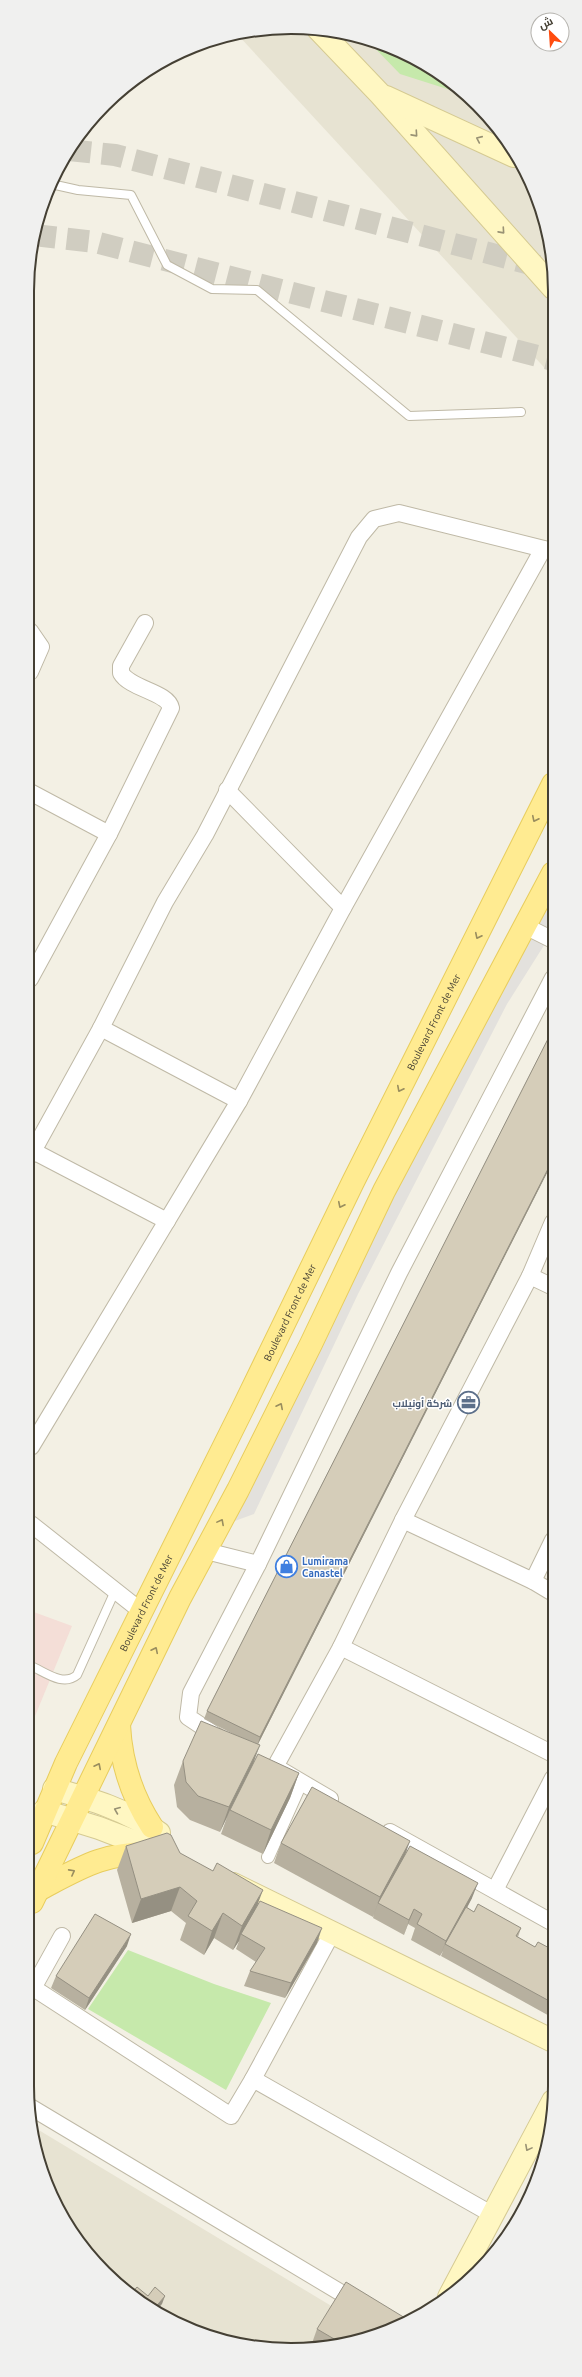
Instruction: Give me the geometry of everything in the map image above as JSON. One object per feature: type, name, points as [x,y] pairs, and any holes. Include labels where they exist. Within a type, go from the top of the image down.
[{"type":"main road","points":[[325,36],[380,94],[547,282]]},
{"type":"main road","points":[[380,94],[508,153]]},
{"type":"main road","name":"Boulevard Front de Mer","points":[[34,1838],[54,1789],[349,1189],[548,794]]},
{"type":"main road","points":[[35,1896],[82,1796],[304,1358],[384,1191],[548,882]]},
{"type":"main road","points":[[119,1725],[124,1768],[140,1809],[152,1827]]},
{"type":"main road","points":[[44,1811],[72,1819],[162,1853],[181,1857],[163,1835],[152,1827],[119,1810],[82,1796],[54,1789]]},
{"type":"main road","points":[[34,1848],[53,1857]]},
{"type":"main road","points":[[35,1896],[105,1857],[135,1852],[162,1853]]},
{"type":"main road","points":[[216,1875],[548,2039]]},
{"type":"main road","points":[[458,2281],[546,2114]]},
{"type":"street","points":[[34,1149],[101,1028],[165,902],[205,835],[359,537],[374,519],[399,513],[548,550],[343,908],[239,1101],[34,1442]]},
{"type":"street","points":[[34,972],[109,834],[171,708],[166,700],[133,684],[121,673],[121,666],[145,623]]},
{"type":"street","points":[[34,637],[41,647],[34,663]]},
{"type":"street","points":[[227,790],[343,908]]},
{"type":"street","points":[[34,794],[109,834]]},
{"type":"street","points":[[525,926],[548,938]]},
{"type":"street","points":[[234,1745],[207,1731],[188,1717],[191,1693],[258,1564],[399,1273],[548,988]]},
{"type":"street","points":[[101,1028],[239,1101]]},
{"type":"street","points":[[34,1154],[167,1221]]},
{"type":"street","points":[[342,1806],[268,1763],[341,1647],[403,1520],[530,1276],[548,1234]]},
{"type":"street","points":[[530,1276],[548,1285]]},
{"type":"street","points":[[403,1520],[533,1581],[548,1590]]},
{"type":"street","points":[[34,1526],[141,1612]]},
{"type":"street","points":[[533,1581],[548,1550]]},
{"type":"street","points":[[206,1551],[258,1564]]},
{"type":"street","points":[[341,1647],[548,1751]]},
{"type":"street","points":[[268,1858],[301,1783]]},
{"type":"street","points":[[495,1890],[548,1788]]},
{"type":"street","points":[[377,1825],[548,1921]]},
{"type":"street","points":[[34,1989],[231,2116],[253,2079],[332,1933]]},
{"type":"street","points":[[34,1985],[62,1936]]},
{"type":"street","points":[[253,2079],[493,2215]]},
{"type":"street","points":[[35,2110],[370,2310]]},
{"type":"lane","points":[[57,185],[78,190],[131,195],[167,265],[212,289],[257,290],[409,416],[521,412]]},
{"type":"lane","points":[[34,1667],[61,1680],[73,1678],[77,1675],[115,1591]]},
{"type":"shaded area","points":[[291,34],[325,36],[358,43],[389,54],[420,68],[447,87],[473,109],[505,148],[514,163],[528,193],[539,224],[546,257],[548,291],[548,372],[242,39],[257,36]]},
{"type":"shaded area","points":[[548,905],[548,939],[507,1004],[358,1294],[254,1514],[232,1522],[344,1288]]},
{"type":"shaded area","points":[[34,1612],[72,1626],[34,1719]]},
{"type":"shaded area","points":[[38,2129],[371,2330],[325,2341],[291,2343],[257,2341],[208,2329],[162,2309],[135,2290],[109,2268],[77,2229],[61,2200],[48,2169]]},
{"type":"green space","points":[[375,49],[420,68],[451,90],[400,74]]},
{"type":"green space","points":[[128,1950],[214,1984],[271,2003],[226,2090],[88,2009]]},
{"type":"building","points":[[548,1039],[548,1169],[260,1737],[207,1711]]},
{"type":"building","points":[[201,1721],[260,1745],[229,1807],[198,1796],[186,1782],[183,1761]]},
{"type":"building","points":[[258,1754],[299,1773],[271,1830],[230,1810]]},
{"type":"building","points":[[312,1787],[410,1841],[380,1897],[281,1843]]},
{"type":"building","points":[[167,1833],[171,1835],[180,1853],[213,1871],[217,1863],[263,1890],[242,1926],[223,1913],[212,1931],[188,1916],[197,1901],[180,1887],[141,1899],[126,1846]]},
{"type":"building","points":[[410,1846],[478,1883],[446,1941],[417,1924],[422,1914],[414,1909],[409,1920],[378,1903]]},
{"type":"building","points":[[260,1901],[322,1928],[291,1983],[250,1971],[265,1948],[241,1934]]},
{"type":"building","points":[[478,1904],[521,1928],[516,1936],[535,1947],[538,1942],[548,1947],[548,2000],[445,1944],[466,1907],[474,1912]]},
{"type":"building","points":[[95,1914],[131,1934],[89,1998],[56,1976]]},
{"type":"building","points":[[346,2282],[403,2317],[374,2329],[335,2339],[317,2329]]},
{"type":"building","points":[[137,2287],[148,2296],[155,2287],[165,2296],[157,2306],[135,2290]]},
{"type":"tunnel","points":[[75,151],[115,155],[547,268]]},
{"type":"tunnel","points":[[40,236],[95,242],[548,359]]},
{"type":"place","name":"شركة أونيلاب","points":[[468,1403]]},
{"type":"place","name":"Lumirama Canastel","points":[[287,1567]]}]
